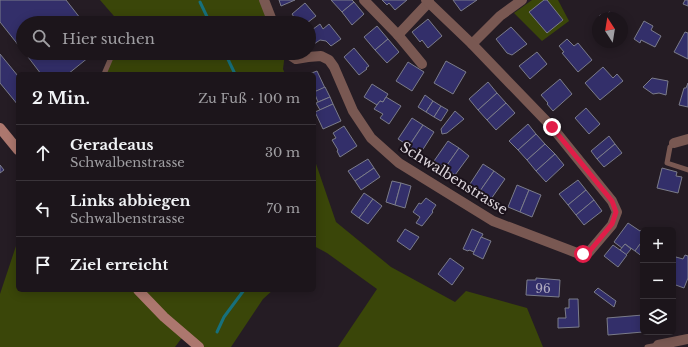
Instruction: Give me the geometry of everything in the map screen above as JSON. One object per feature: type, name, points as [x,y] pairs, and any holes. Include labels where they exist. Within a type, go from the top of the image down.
[{"type":"main road","points":[[0,128],[16,148]]},
{"type":"main road","points":[[140,292],[164,317],[198,347]]},
{"type":"street","points":[[264,0],[271,16]]},
{"type":"street","points":[[364,0],[398,35],[422,64]]},
{"type":"street","points":[[472,44],[500,16],[522,0]]},
{"type":"street","name":"Schwalbenstrasse","points":[[316,56],[321,56],[329,60],[334,67],[352,111],[371,138],[399,163],[493,221],[578,253],[583,254],[589,252],[612,224],[616,212],[612,201],[552,127],[472,44],[427,1],[398,35]]},
{"type":"street","points":[[674,143],[688,139]]},
{"type":"street","points":[[658,345],[688,339]]},
{"type":"lane","points":[[105,72],[109,60]]},
{"type":"lane","points":[[674,143],[670,147],[667,163],[688,170]]},
{"type":"lane","points":[[647,347],[658,345]]},
{"type":"green space","points":[[100,0],[264,0],[270,16],[114,16]]},
{"type":"green space","points":[[532,0],[558,0],[569,21],[542,41],[514,13]]},
{"type":"green space","points":[[110,60],[284,60],[284,72],[105,72]]},
{"type":"green space","points":[[316,164],[336,222],[391,267],[455,302],[466,291],[527,308],[543,347],[338,347],[377,289],[327,253],[316,247]]},
{"type":"green space","points":[[16,246],[16,292],[271,292],[263,299],[231,347],[199,347],[184,335],[175,347],[0,347],[0,294]]},
{"type":"building","points":[[0,0],[66,0],[79,16],[16,16],[16,42],[0,22]]},
{"type":"building","points":[[279,0],[295,0],[281,6]]},
{"type":"building","points":[[331,0],[352,0],[354,2],[342,12]]},
{"type":"building","points":[[382,0],[407,0],[395,10],[389,3],[387,5]]},
{"type":"building","points":[[453,0],[477,0],[461,11]]},
{"type":"building","points":[[544,0],[547,0],[563,20],[547,33],[529,12]]},
{"type":"building","points":[[685,0],[688,0],[688,6],[683,4]]},
{"type":"building","points":[[354,2],[364,14],[352,25],[342,12]]},
{"type":"building","points":[[305,3],[316,16],[293,16],[292,14]]},
{"type":"building","points":[[428,19],[442,36],[428,48],[422,40],[420,42],[412,32]]},
{"type":"building","points":[[644,21],[653,26],[651,30],[661,36],[655,47],[641,40],[640,43],[634,39]]},
{"type":"building","points":[[320,24],[323,29],[329,24],[341,39],[331,46],[326,41],[320,40],[316,43],[316,27]]},
{"type":"building","points":[[377,26],[388,39],[375,50],[364,37]]},
{"type":"building","points":[[511,27],[527,44],[512,55],[507,53],[496,39]]},
{"type":"building","points":[[685,32],[688,33],[688,59],[674,52]]},
{"type":"building","points":[[388,39],[399,52],[387,63],[375,50]]},
{"type":"building","points":[[567,39],[574,46],[578,43],[592,60],[578,72],[562,53],[564,52],[559,46]]},
{"type":"building","points":[[354,48],[369,66],[359,75],[344,57]]},
{"type":"building","points":[[537,52],[547,64],[530,79],[519,66]]},
{"type":"building","points":[[0,54],[16,74],[16,103],[0,83]]},
{"type":"building","points":[[30,60],[85,60],[70,72],[39,72]]},
{"type":"building","points":[[446,61],[466,72],[453,94],[434,83]]},
{"type":"building","points":[[408,62],[424,72],[412,91],[396,81]]},
{"type":"building","points":[[603,67],[613,78],[617,74],[623,81],[600,100],[585,83]]},
{"type":"building","points":[[317,71],[325,88],[316,91],[316,72],[314,72]]},
{"type":"building","points":[[652,78],[668,81],[666,95],[659,93],[653,94],[643,87]]},
{"type":"building","points":[[560,79],[572,94],[553,111],[541,95]]},
{"type":"building","points":[[488,82],[497,93],[478,110],[469,99]]},
{"type":"building","points":[[688,83],[688,107],[679,105],[684,88],[686,88]]},
{"type":"building","points":[[372,84],[388,94],[383,102],[380,101],[377,105],[364,97]]},
{"type":"building","points":[[325,87],[330,97],[318,102],[316,91]]},
{"type":"building","points":[[497,93],[506,103],[487,120],[478,110]]},
{"type":"building","points":[[425,95],[433,101],[426,112],[418,107]]},
{"type":"building","points":[[330,97],[333,104],[320,110],[316,103]]},
{"type":"building","points":[[386,97],[401,106],[389,124],[380,118],[383,114],[374,109],[380,101],[383,102]]},
{"type":"building","points":[[433,101],[441,106],[434,117],[426,112]]},
{"type":"building","points":[[506,103],[515,113],[496,130],[487,120]]},
{"type":"building","points":[[333,104],[341,121],[323,129],[316,112]]},
{"type":"building","points":[[441,106],[448,110],[441,121],[434,117]]},
{"type":"building","points":[[586,108],[600,124],[589,134],[575,118]]},
{"type":"building","points":[[455,111],[464,119],[447,133],[442,134],[441,129]]},
{"type":"building","points":[[412,118],[423,125],[409,146],[398,139]]},
{"type":"building","points":[[528,124],[536,134],[518,150],[509,141]]},
{"type":"building","points":[[423,125],[434,132],[420,154],[409,146]]},
{"type":"building","points":[[344,126],[357,146],[340,157],[332,140],[336,138],[333,133]]},
{"type":"building","points":[[536,134],[545,144],[527,160],[518,150]]},
{"type":"building","points":[[609,136],[615,144],[597,159],[591,151]]},
{"type":"building","points":[[448,141],[459,148],[445,168],[434,161]]},
{"type":"building","points":[[545,144],[555,154],[536,171],[527,160]]},
{"type":"building","points":[[615,144],[622,153],[604,167],[597,159]]},
{"type":"building","points":[[459,148],[469,156],[455,175],[445,168]]},
{"type":"building","points":[[555,154],[564,165],[546,182],[536,171]]},
{"type":"building","points":[[368,159],[374,168],[355,181],[348,171]]},
{"type":"building","points":[[483,164],[494,171],[480,191],[470,184]]},
{"type":"building","points":[[0,165],[4,170],[0,173]]},
{"type":"building","points":[[374,168],[380,177],[361,190],[355,181]]},
{"type":"building","points":[[662,168],[677,172],[676,176],[682,177],[678,193],[657,188]]},
{"type":"building","points":[[494,171],[505,179],[491,199],[480,191]]},
{"type":"building","points":[[578,180],[586,190],[568,205],[559,194]]},
{"type":"building","points":[[392,181],[401,183],[395,205],[386,202]]},
{"type":"building","points":[[401,183],[411,186],[405,208],[395,205]]},
{"type":"building","points":[[517,185],[529,190],[520,212],[508,207]]},
{"type":"building","points":[[529,190],[541,195],[532,217],[520,212]]},
{"type":"building","points":[[586,190],[594,200],[576,215],[568,205]]},
{"type":"building","points":[[364,193],[373,199],[359,218],[351,212]]},
{"type":"building","points":[[426,198],[436,205],[432,211],[433,212],[422,226],[416,223],[420,217],[413,212],[419,203],[421,204]]},
{"type":"building","points":[[373,199],[382,206],[368,224],[359,218]]},
{"type":"building","points":[[594,200],[602,211],[584,225],[576,215]]},
{"type":"building","points":[[628,223],[640,231],[640,244],[635,251],[625,244],[622,248],[614,242]]},
{"type":"building","points":[[405,229],[419,237],[410,250],[397,241]]},
{"type":"building","points":[[472,229],[483,234],[474,252],[463,249]]},
{"type":"building","points":[[481,237],[491,241],[483,259],[473,254]]},
{"type":"building","points":[[625,244],[631,249],[626,255],[620,250]]},
{"type":"building","points":[[640,244],[640,255],[635,251]]},
{"type":"building","points":[[613,245],[627,255],[618,267],[604,256]]},
{"type":"building","points":[[685,255],[688,256],[688,278],[684,288],[676,285],[676,257],[683,259]]},
{"type":"building","points":[[450,258],[464,268],[452,285],[438,274]]},
{"type":"building","points":[[536,278],[560,280],[559,297],[526,295],[527,280],[536,280]]},
{"type":"building","points":[[598,288],[616,301],[614,307],[594,292]]},
{"type":"building","points":[[569,299],[578,299],[579,327],[558,328],[558,318],[566,318],[565,308],[569,308]]},
{"type":"building","points":[[640,315],[640,332],[608,335],[607,318]]},
{"type":"waterway","points":[[200,2],[207,16]]},
{"type":"waterway","points":[[228,60],[234,72]]},
{"type":"waterway","points":[[217,332],[224,317],[243,292]]},
{"type":"route","points":[[552,127],[612,201],[616,212],[612,224],[589,252],[583,254]]}]
